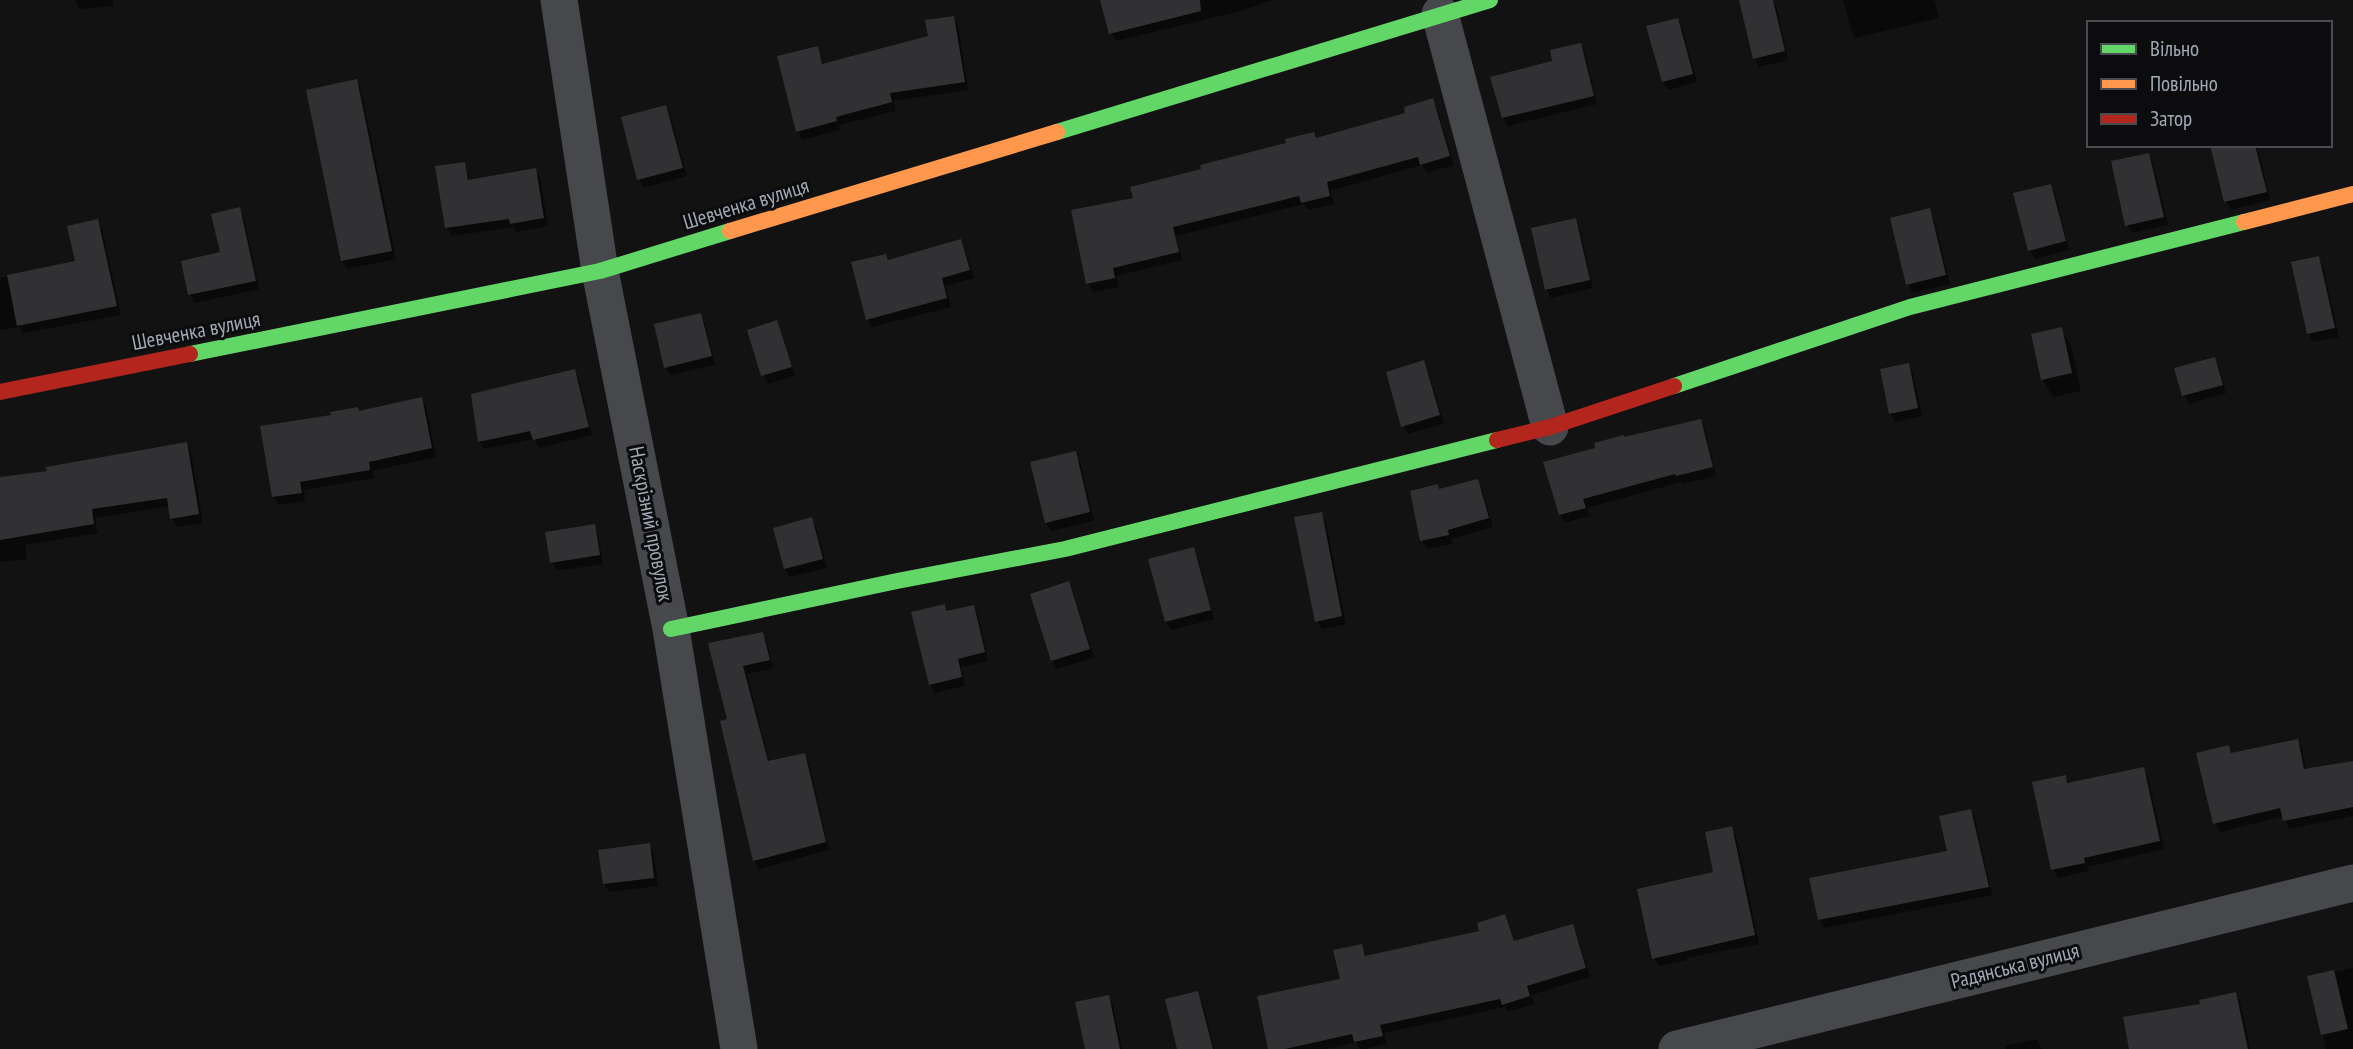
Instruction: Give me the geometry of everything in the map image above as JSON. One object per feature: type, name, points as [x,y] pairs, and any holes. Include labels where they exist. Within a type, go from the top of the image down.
[{"type":"street","name":"Наскрізний провулок","points":[[559,0],[600,271],[671,629],[738,1049]]},
{"type":"street","name":"Шевченка вулиця","points":[[0,392],[600,271],[1490,0]]},
{"type":"street","points":[[1440,14],[1550,427]]},
{"type":"street","points":[[671,629],[1065,548],[1550,427],[1910,307],[2353,194]]},
{"type":"street","name":"Радянська вулиця","points":[[1676,1049],[2353,883]]},
{"type":"building","points":[[1100,0],[1200,0],[1201,11],[1109,34]]},
{"type":"building","points":[[1739,0],[1773,0],[1785,51],[1753,59]]},
{"type":"building","points":[[954,16],[965,82],[890,93],[892,102],[836,117],[837,121],[796,132],[777,56],[818,46],[822,64],[928,36],[925,20]]},
{"type":"building","points":[[1678,18],[1693,74],[1662,82],[1646,26]]},
{"type":"building","points":[[1581,43],[1594,96],[1502,118],[1490,77],[1552,61],[1550,50]]},
{"type":"building","points":[[357,79],[392,251],[341,261],[306,90]]},
{"type":"building","points":[[1433,98],[1450,156],[1420,165],[1418,157],[1327,182],[1330,196],[1301,203],[1299,196],[1173,227],[1179,252],[1113,268],[1115,278],[1086,284],[1071,210],[1133,198],[1130,187],[1201,169],[1200,165],[1286,143],[1285,139],[1314,132],[1316,138],[1405,113],[1404,107]]},
{"type":"building","points":[[666,105],[683,168],[637,180],[621,117]]},
{"type":"building","points":[[2210,147],[2256,147],[2267,192],[2224,202]]},
{"type":"building","points":[[2149,153],[2164,217],[2125,226],[2111,161]]},
{"type":"building","points":[[465,162],[468,180],[536,168],[544,218],[510,224],[509,219],[445,228],[435,166]]},
{"type":"building","points":[[2051,184],[2066,241],[2028,251],[2013,193]]},
{"type":"building","points":[[240,207],[256,281],[188,295],[181,261],[220,252],[211,214]]},
{"type":"building","points":[[1930,208],[1946,275],[1906,285],[1890,218]]},
{"type":"building","points":[[1576,218],[1590,280],[1545,290],[1531,228]]},
{"type":"building","points":[[98,219],[117,306],[17,326],[7,275],[75,261],[67,226]]},
{"type":"building","points":[[961,239],[970,270],[942,278],[947,298],[866,320],[851,262],[886,254],[888,260]]},
{"type":"building","points":[[2319,256],[2335,328],[2307,334],[2291,262]]},
{"type":"building","points":[[701,313],[712,356],[664,368],[654,324]]},
{"type":"building","points":[[777,320],[792,367],[761,376],[747,330]]},
{"type":"building","points":[[2062,327],[2072,373],[2041,380],[2031,334]]},
{"type":"building","points":[[2215,357],[2223,385],[2182,396],[2174,368]]},
{"type":"building","points":[[1424,360],[1440,415],[1401,427],[1386,372]]},
{"type":"building","points":[[1909,363],[1918,408],[1889,414],[1880,369]]},
{"type":"building","points":[[575,369],[589,427],[533,440],[530,431],[478,442],[471,394]]},
{"type":"building","points":[[422,397],[432,448],[369,462],[370,470],[300,482],[302,493],[272,497],[260,426],[331,415],[330,412],[358,407],[359,411]]},
{"type":"building","points":[[1701,419],[1713,467],[1676,476],[1675,474],[1583,499],[1586,508],[1559,515],[1543,462],[1595,448],[1594,443]]},
{"type":"building","points":[[187,442],[199,514],[170,519],[167,498],[92,509],[94,524],[0,540],[0,477],[47,471],[46,467]]},
{"type":"building","points":[[1076,451],[1090,512],[1045,523],[1030,462]]},
{"type":"building","points":[[1478,479],[1489,518],[1448,530],[1449,535],[1420,541],[1410,491],[1438,484],[1439,489]]},
{"type":"building","points":[[1322,512],[1342,616],[1315,622],[1294,517]]},
{"type":"building","points":[[812,517],[823,559],[784,569],[773,528]]},
{"type":"building","points":[[595,524],[600,555],[550,563],[545,532]]},
{"type":"building","points":[[1194,547],[1211,610],[1165,622],[1148,559]]},
{"type":"building","points":[[1069,581],[1090,649],[1051,661],[1030,594]]},
{"type":"building","points":[[945,604],[946,611],[974,605],[985,652],[958,659],[962,677],[929,685],[911,612]]},
{"type":"building","points":[[763,632],[770,660],[743,666],[768,761],[805,753],[826,842],[753,861],[720,721],[727,719],[708,643]]},
{"type":"building","points":[[2298,739],[2304,769],[2353,761],[2353,807],[2283,821],[2280,808],[2213,824],[2196,753],[2229,745],[2231,753]]},
{"type":"building","points":[[2144,767],[2160,841],[2084,858],[2085,863],[2051,870],[2032,782],[2066,775],[2067,783]]},
{"type":"building","points":[[1971,809],[1989,887],[1818,920],[1809,878],[1947,851],[1939,816]]},
{"type":"building","points":[[1732,826],[1755,935],[1652,959],[1637,889],[1713,872],[1705,832]]},
{"type":"building","points":[[650,843],[654,878],[603,884],[598,850]]},
{"type":"building","points":[[1505,914],[1514,941],[1573,924],[1586,968],[1527,986],[1530,996],[1502,1005],[1500,999],[1380,1025],[1383,1036],[1354,1042],[1352,1034],[1285,1049],[1268,1049],[1257,996],[1340,979],[1333,950],[1362,944],[1365,956],[1479,931],[1477,923]]},
{"type":"building","points":[[2334,970],[2348,1029],[2321,1035],[2307,976]]},
{"type":"building","points":[[1198,991],[1213,1049],[1177,1049],[1165,999]]},
{"type":"building","points":[[2236,992],[2248,1049],[2129,1049],[2123,1017],[2200,1004],[2199,1000]]},
{"type":"building","points":[[1109,995],[1120,1049],[1085,1049],[1075,1002]]},
{"type":"traffic: fast","points":[[1057,132],[1490,0]]},
{"type":"traffic: fast","points":[[1674,386],[1910,307],[2244,222]]},
{"type":"traffic: fast","points":[[190,354],[600,271],[730,231]]},
{"type":"traffic: fast","points":[[671,629],[1065,549],[1497,440]]},
{"type":"traffic: slow","points":[[730,231],[1057,132]]},
{"type":"traffic: slow","points":[[2244,222],[2353,194]]},
{"type":"traffic: jam","points":[[0,392],[190,354]]},
{"type":"traffic: jam","points":[[1497,440],[1550,427],[1674,386]]}]
